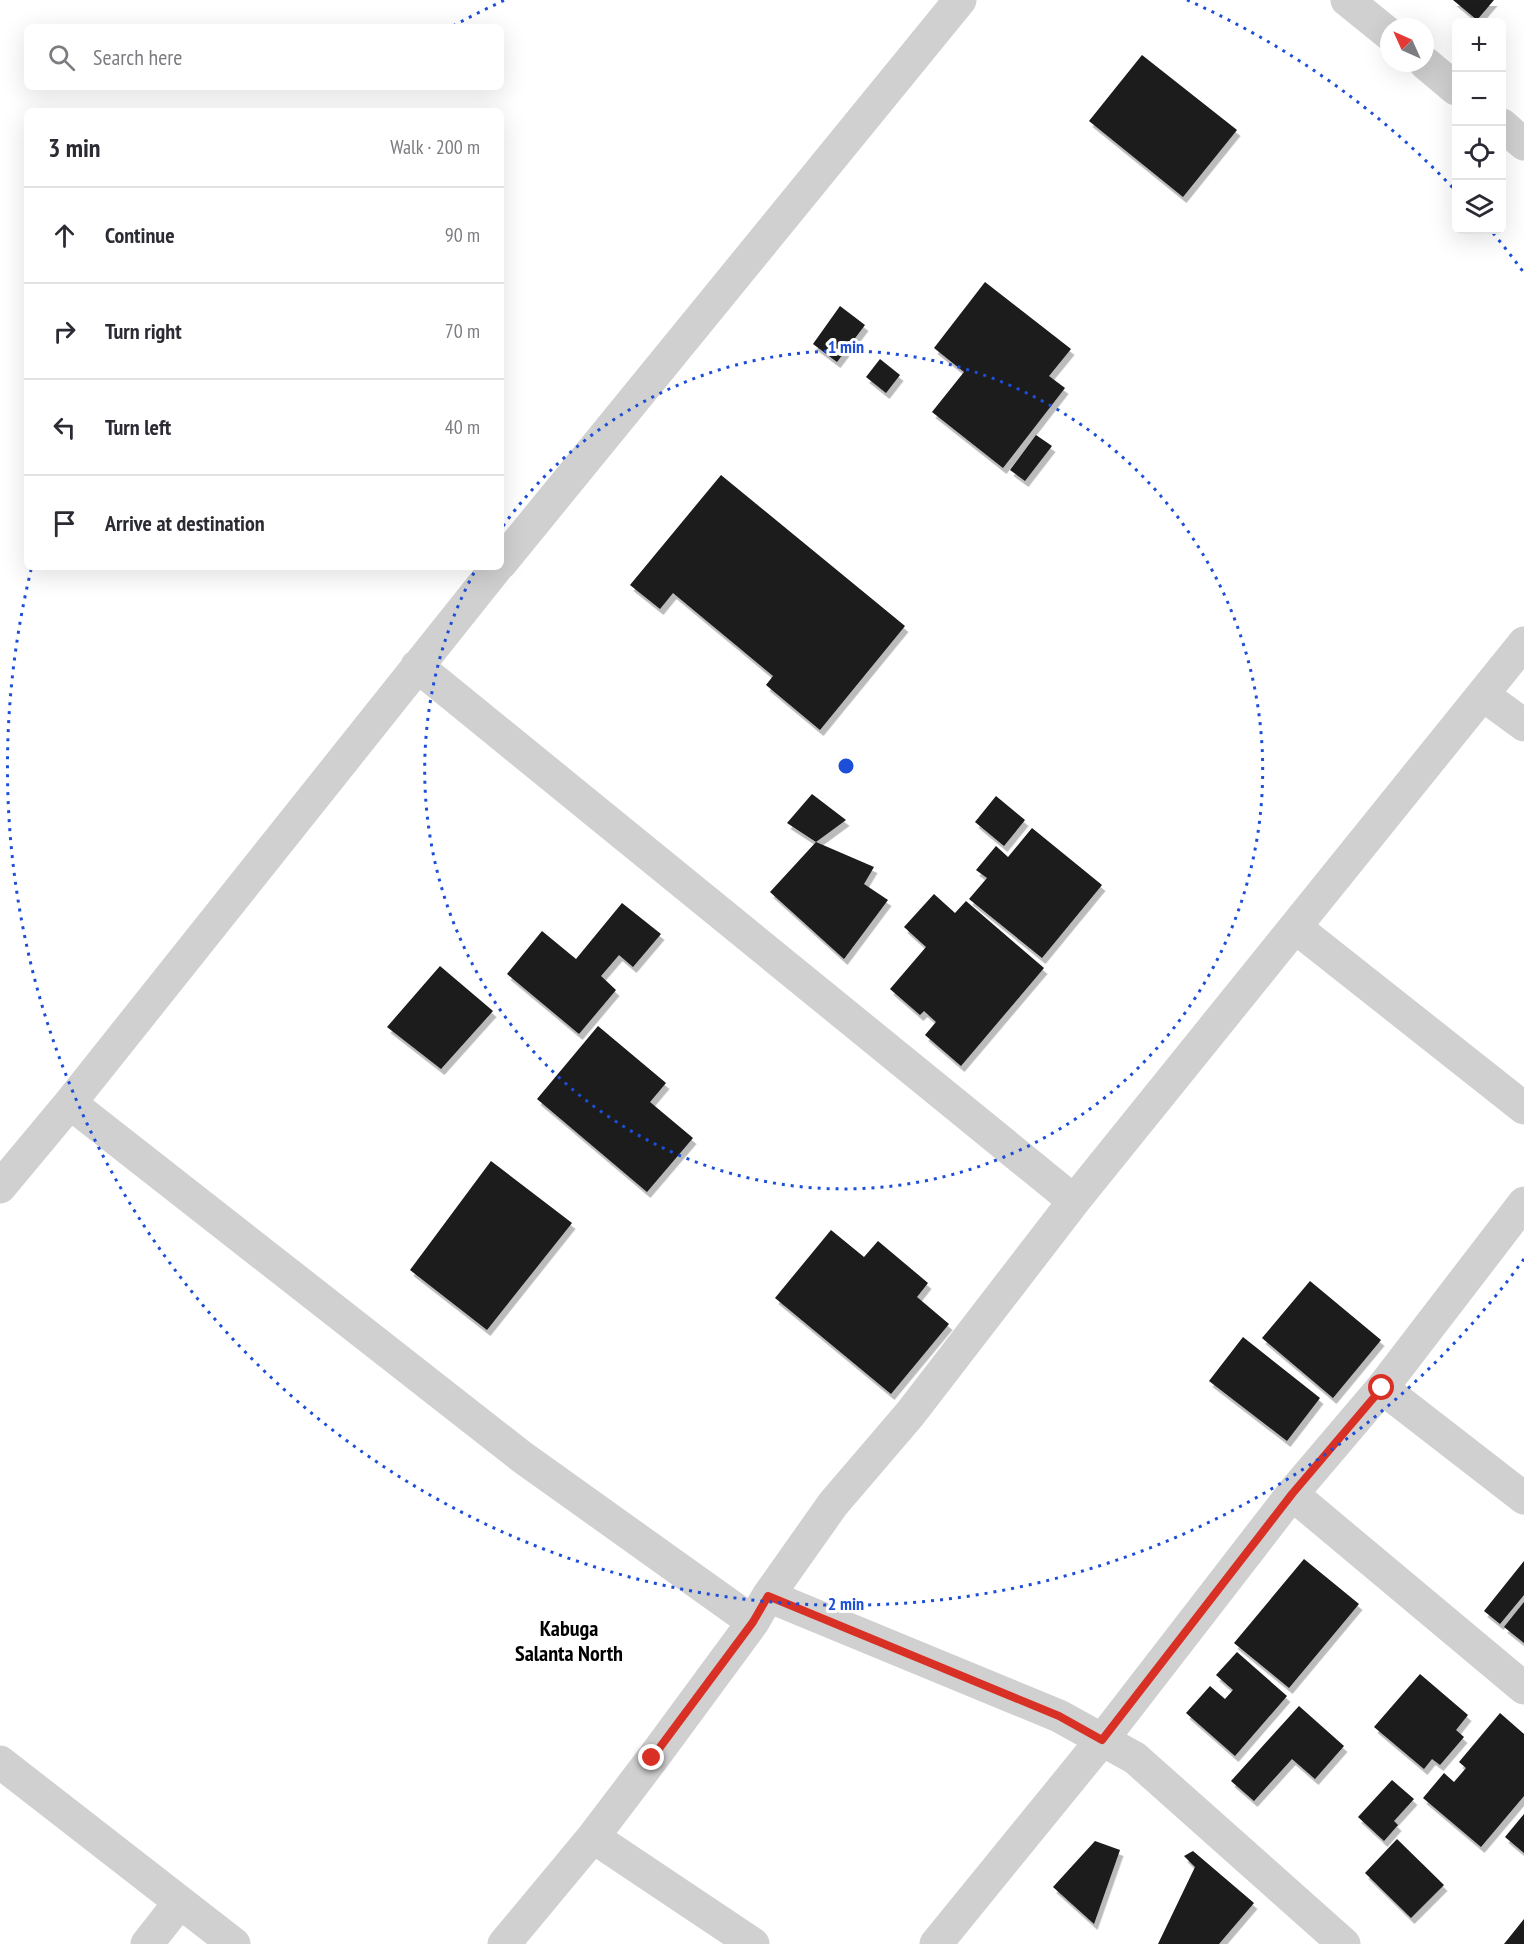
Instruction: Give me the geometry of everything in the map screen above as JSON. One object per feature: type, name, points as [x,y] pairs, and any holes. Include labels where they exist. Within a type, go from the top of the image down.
[{"type":"street","points":[[504,558],[960,0]]},
{"type":"street","points":[[1347,0],[1380,27]]},
{"type":"street","points":[[1434,71],[1452,86]]},
{"type":"street","points":[[1506,129],[1524,144]]},
{"type":"street","points":[[0,1186],[70,1103],[495,570]]},
{"type":"street","points":[[504,1944],[593,1838],[760,1609],[833,1504],[910,1414],[1074,1201],[1524,643]]},
{"type":"street","points":[[417,666],[1074,1201]]},
{"type":"street","points":[[1483,695],[1524,725]]},
{"type":"street","points":[[1295,927],[1524,1108]]},
{"type":"street","points":[[70,1103],[522,1456],[760,1609],[1059,1716],[1135,1758],[1344,1944]]},
{"type":"street","points":[[936,1944],[1102,1740],[1292,1494],[1382,1388],[1524,1203]]},
{"type":"street","points":[[1382,1388],[1524,1498]]},
{"type":"street","points":[[1292,1494],[1524,1688]]},
{"type":"street","points":[[0,1762],[234,1944]]},
{"type":"street","points":[[593,1838],[753,1944]]},
{"type":"street","points":[[147,1944],[180,1902]]},
{"type":"building","points":[[1453,0],[1494,0],[1479,18],[1475,18]]},
{"type":"building","points":[[1142,55],[1237,130],[1183,197],[1089,121]]},
{"type":"building","points":[[985,282],[1071,349],[1049,376],[1065,388],[1003,468],[932,412],[964,372],[934,348]]},
{"type":"building","points":[[840,306],[865,325],[837,362],[813,344]]},
{"type":"building","points":[[880,359],[900,375],[886,393],[866,377]]},
{"type":"building","points":[[1036,435],[1052,446],[1025,481],[1010,470]]},
{"type":"building","points":[[721,475],[905,626],[820,730],[766,685],[773,676],[673,593],[660,609],[630,585]]},
{"type":"building","points":[[812,794],[846,820],[816,842],[787,823]]},
{"type":"building","points":[[996,796],[1025,820],[1004,846],[975,822]]},
{"type":"building","points":[[1032,828],[1102,885],[1042,958],[969,899],[987,878],[976,870],[996,846],[1008,857]]},
{"type":"building","points":[[816,842],[874,867],[864,884],[888,900],[844,959],[770,892]]},
{"type":"building","points":[[934,894],[955,913],[966,901],[1044,968],[961,1066],[925,1035],[936,1022],[924,1011],[920,1015],[890,989],[926,947],[904,927]]},
{"type":"building","points":[[622,903],[661,934],[633,967],[619,955],[601,976],[616,990],[579,1034],[507,974],[542,931],[576,959]]},
{"type":"building","points":[[440,966],[493,1011],[441,1069],[387,1027]]},
{"type":"building","points":[[598,1026],[666,1083],[650,1102],[693,1138],[647,1192],[537,1099]]},
{"type":"building","points":[[491,1161],[572,1223],[487,1330],[410,1270]]},
{"type":"building","points":[[831,1230],[864,1257],[878,1241],[928,1283],[917,1297],[949,1324],[891,1394],[775,1298]]},
{"type":"building","points":[[1310,1281],[1381,1340],[1333,1398],[1262,1338]]},
{"type":"building","points":[[1243,1337],[1320,1398],[1287,1441],[1209,1381]]},
{"type":"building","points":[[1304,1559],[1359,1604],[1289,1688],[1234,1643]]},
{"type":"building","points":[[1524,1561],[1524,1595],[1500,1624],[1484,1611]]},
{"type":"building","points":[[1524,1602],[1524,1643],[1504,1627]]},
{"type":"building","points":[[1237,1652],[1287,1696],[1235,1756],[1186,1713],[1210,1686],[1225,1699],[1233,1690],[1216,1675]]},
{"type":"building","points":[[1420,1674],[1468,1715],[1456,1730],[1464,1737],[1440,1765],[1432,1759],[1424,1769],[1374,1727]]},
{"type":"building","points":[[1299,1706],[1344,1746],[1315,1779],[1292,1759],[1254,1801],[1231,1781]]},
{"type":"building","points":[[1500,1713],[1524,1734],[1524,1796],[1481,1847],[1423,1798],[1444,1773],[1454,1782],[1466,1768],[1459,1762]]},
{"type":"building","points":[[1392,1780],[1414,1799],[1394,1821],[1398,1825],[1384,1841],[1358,1817]]},
{"type":"building","points":[[1524,1814],[1524,1853],[1505,1837]]},
{"type":"building","points":[[1397,1839],[1444,1885],[1411,1918],[1365,1873]]},
{"type":"building","points":[[1095,1841],[1120,1850],[1094,1924],[1053,1887]]},
{"type":"building","points":[[1193,1851],[1254,1903],[1219,1944],[1158,1944],[1195,1867],[1184,1856]]},
{"type":"building","points":[[1524,1919],[1524,1944],[1504,1944]]},
{"type":"district","name":"Kabuga Salanta North","points":[[569,1640]]},
{"type":"route","points":[[652,1758],[753,1622],[768,1596],[1059,1716],[1102,1740],[1292,1494],[1382,1388]]}]
